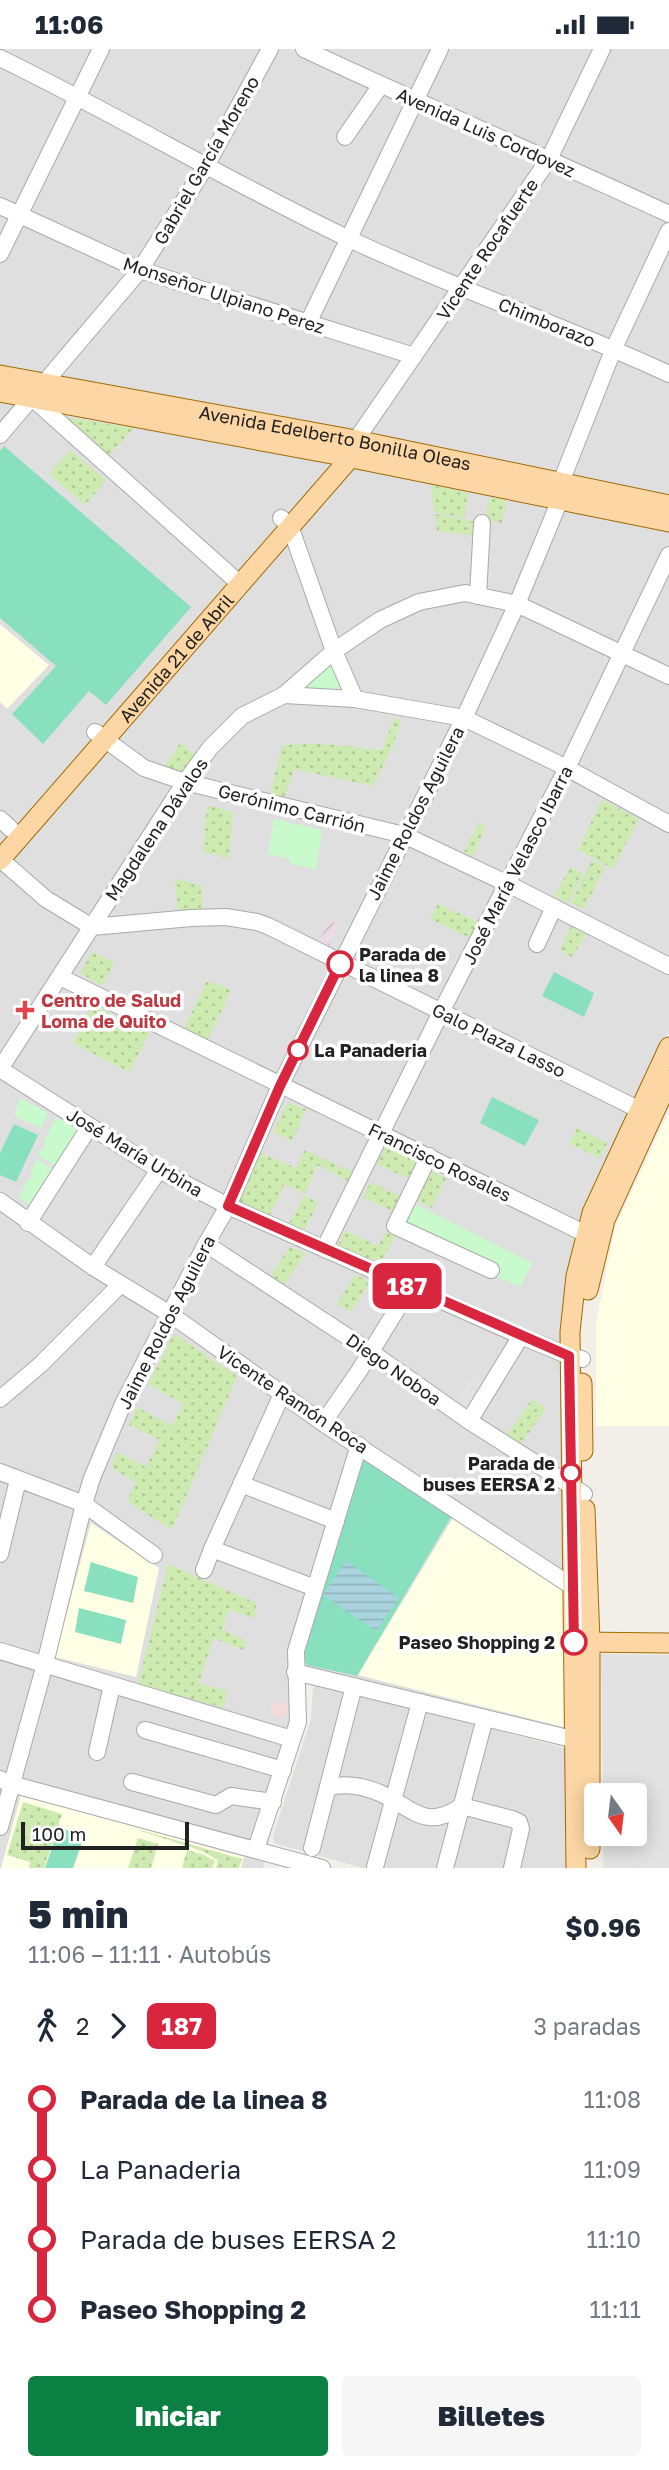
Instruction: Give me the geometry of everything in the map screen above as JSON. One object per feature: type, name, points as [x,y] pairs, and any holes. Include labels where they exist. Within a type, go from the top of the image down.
[{"type":"main road","name":"Avenida Edelberto Bonilla Oleas","points":[[0,375],[37,390],[348,451],[560,491],[669,505]]},
{"type":"main road","name":"Avenida Edelberto Bonilla Oleas","points":[[0,391],[37,390]]},
{"type":"main road","name":"Avenida 21 de Abril","points":[[0,860],[100,736],[348,451]]},
{"type":"main road","name":"Avenida Edelberto Bonilla Oleas","points":[[560,491],[669,522]]},
{"type":"main road","name":"Avenida 21 de Abril","points":[[4,830],[100,736]]},
{"type":"main road","points":[[589,1868],[576,1357],[593,1235],[618,1190],[669,1047]]},
{"type":"main road","points":[[646,1113],[669,1080]]},
{"type":"main road","points":[[582,1642],[669,1643]]},
{"type":"main road","points":[[576,1868],[576,1741],[582,1642]]},
{"type":"street","points":[[0,254],[101,49]]},
{"type":"street","name":"Gabriel García Moreno","points":[[0,435],[140,270],[206,166],[270,49]]},
{"type":"street","name":"Avenida Luis Cordovez","points":[[304,49],[669,214]]},
{"type":"street","points":[[308,323],[440,49]]},
{"type":"street","name":"Vicente Rocafuerte","points":[[348,451],[549,159],[602,49]]},
{"type":"street","name":"Chimborazo","points":[[0,58],[348,238],[461,288],[614,348],[669,374]]},
{"type":"street","points":[[345,137],[381,85]]},
{"type":"street","name":"Monseñor Ulpiano Perez","points":[[0,207],[140,270],[414,356]]},
{"type":"street","name":"Jaime Roldos Aguilera","points":[[0,1827],[5,1781],[45,1664],[84,1504],[123,1403],[228,1206],[280,1086],[464,718],[517,604],[614,348],[669,231]]},
{"type":"street","points":[[37,390],[236,580]]},
{"type":"street","points":[[285,522],[355,699]]},
{"type":"street","points":[[478,596],[482,523]]},
{"type":"street","name":"José María Velasco Ibarra","points":[[324,1249],[567,768],[669,555]]},
{"type":"street","name":"Magdalena Dávalos","points":[[0,1069],[185,782],[210,748],[242,716],[284,695],[334,651],[380,620],[419,602],[465,593],[517,604],[669,676]]},
{"type":"street","points":[[284,695],[355,699],[464,718],[567,768],[669,824]]},
{"type":"street","name":"Gerónimo Carrión","points":[[100,736],[144,768],[185,782],[404,835],[508,884],[669,966]]},
{"type":"street","points":[[0,860],[46,899],[92,926]]},
{"type":"street","points":[[537,944],[554,907]]},
{"type":"street","name":"Galo Plaza Lasso","points":[[92,926],[191,918],[257,922],[646,1113]]},
{"type":"street","name":"Francisco Rosales","points":[[60,977],[280,1086],[593,1235]]},
{"type":"street","name":"José María Urbina","points":[[0,1069],[159,1170],[228,1206],[410,1288],[576,1357]]},
{"type":"street","points":[[28,1223],[90,1126]]},
{"type":"street","points":[[429,1156],[395,1226],[491,1270]]},
{"type":"street","points":[[93,1267],[159,1170]]},
{"type":"street","name":"Vicente Ramón Roca","points":[[0,1201],[120,1285],[170,1314],[323,1423],[580,1592]]},
{"type":"street","name":"Diego Noboa","points":[[206,1244],[371,1352],[469,1421],[578,1490]]},
{"type":"street","points":[[0,1399],[40,1365],[120,1285]]},
{"type":"street","points":[[323,1423],[410,1288]]},
{"type":"street","points":[[469,1421],[521,1336]]},
{"type":"street","points":[[204,1570],[282,1394]]},
{"type":"street","points":[[256,1849],[299,1714],[296,1651],[359,1445]]},
{"type":"street","points":[[0,1472],[84,1504],[154,1555]]},
{"type":"street","points":[[0,1554],[18,1480]]},
{"type":"street","points":[[241,1484],[336,1521]]},
{"type":"street","points":[[212,1549],[315,1588]]},
{"type":"street","points":[[0,1651],[292,1738]]},
{"type":"street","points":[[295,1672],[576,1741]]},
{"type":"street","points":[[97,1752],[112,1685]]},
{"type":"street","points":[[312,1848],[354,1686]]},
{"type":"street","points":[[376,1867],[420,1702]]},
{"type":"street","points":[[445,1868],[485,1718]]},
{"type":"street","points":[[145,1730],[283,1770]]},
{"type":"street","points":[[5,1781],[322,1868]]},
{"type":"street","points":[[132,1782],[216,1805],[231,1796],[273,1802]]},
{"type":"street","points":[[328,1787],[342,1784],[363,1788],[383,1794],[405,1809],[433,1818],[446,1817],[462,1806]]},
{"type":"street","points":[[462,1806],[519,1822],[522,1829],[512,1868]]},
{"type":"shaded area","points":[[0,49],[669,49],[669,499],[0,370]]},
{"type":"shaded area","points":[[0,398],[669,531],[669,1031],[578,1229],[569,1728],[563,1730],[297,1669],[298,1710],[263,1868],[0,1868]]},
{"type":"shaded area","points":[[0,624],[49,665],[7,709],[0,702]]},
{"type":"shaded area","points":[[330,921],[339,926],[329,946],[319,941]]},
{"type":"shaded area","points":[[669,1112],[669,1426],[596,1426],[596,1324],[615,1227]]},
{"type":"shaded area","points":[[473,1376],[488,1386],[468,1417],[452,1406]]},
{"type":"shaded area","points":[[453,1518],[564,1591],[563,1727],[358,1675]]},
{"type":"shaded area","points":[[91,1523],[159,1568],[136,1677],[55,1657]]},
{"type":"shaded area","points":[[601,1654],[669,1655],[669,1868],[603,1868],[604,1846],[648,1846],[648,1783],[603,1783]]},
{"type":"shaded area","points":[[318,1684],[565,1748],[566,1868],[363,1868],[274,1843],[273,1836],[311,1719],[313,1688]]},
{"type":"shaded area","points":[[273,1701],[288,1705],[284,1718],[269,1713]]},
{"type":"shaded area","points":[[21,1795],[244,1857],[241,1868],[1,1868]]},
{"type":"green space","points":[[64,417],[134,428],[106,458]]},
{"type":"green space","points":[[4,446],[191,607],[106,705],[89,691],[43,744],[12,714],[56,666],[0,618],[0,451]]},
{"type":"green space","points":[[70,450],[106,480],[85,505],[49,474]]},
{"type":"green space","points":[[431,485],[468,493],[464,518],[434,512]]},
{"type":"green space","points":[[489,497],[506,500],[502,523],[486,520]]},
{"type":"green space","points":[[435,514],[482,523],[480,536],[437,531]]},
{"type":"green space","points":[[331,661],[347,694],[303,688]]},
{"type":"green space","points":[[394,718],[401,720],[393,746],[373,786],[294,769],[283,802],[269,798],[282,746],[319,744],[382,750]]},
{"type":"green space","points":[[181,742],[196,756],[183,776],[162,770]]},
{"type":"green space","points":[[602,800],[639,819],[613,869],[578,850]]},
{"type":"green space","points":[[207,805],[233,812],[229,859],[203,852]]},
{"type":"green space","points":[[274,819],[322,830],[316,870],[290,863],[290,859],[268,854]]},
{"type":"green space","points":[[479,823],[486,827],[472,856],[464,852]]},
{"type":"green space","points":[[592,860],[605,867],[584,909],[571,903]]},
{"type":"green space","points":[[570,867],[583,874],[568,903],[555,896]]},
{"type":"green space","points":[[175,878],[202,886],[203,916],[178,916]]},
{"type":"green space","points":[[438,904],[481,923],[473,939],[430,919]]},
{"type":"green space","points":[[571,926],[586,934],[572,957],[560,950]]},
{"type":"green space","points":[[92,952],[114,963],[102,986],[80,973]]},
{"type":"green space","points":[[554,972],[594,993],[584,1017],[542,996]]},
{"type":"green space","points":[[207,980],[231,990],[208,1040],[184,1029]]},
{"type":"green space","points":[[93,1006],[150,1031],[129,1072],[73,1043]]},
{"type":"green space","points":[[492,1097],[539,1120],[525,1146],[480,1123]]},
{"type":"green space","points":[[20,1098],[48,1113],[41,1128],[14,1116]]},
{"type":"green space","points":[[288,1102],[306,1109],[292,1141],[273,1132]]},
{"type":"green space","points":[[56,1117],[81,1132],[58,1167],[38,1155],[41,1149],[46,1147],[44,1142]]},
{"type":"green space","points":[[14,1124],[38,1135],[16,1182],[0,1175],[0,1153]]},
{"type":"green space","points":[[577,1128],[607,1143],[600,1158],[569,1144]]},
{"type":"green space","points":[[386,1146],[421,1162],[412,1180],[377,1164]]},
{"type":"green space","points":[[305,1150],[355,1173],[350,1182],[318,1165],[305,1193],[284,1185],[269,1217],[239,1202],[261,1153],[296,1168]]},
{"type":"green space","points":[[36,1159],[57,1171],[33,1208],[19,1197],[27,1180],[33,1177],[31,1173]]},
{"type":"green space","points":[[430,1170],[446,1178],[432,1208],[416,1200]]},
{"type":"green space","points":[[370,1182],[403,1197],[395,1212],[363,1197]]},
{"type":"green space","points":[[304,1195],[318,1203],[303,1233],[288,1226]]},
{"type":"green space","points":[[412,1202],[533,1263],[520,1287],[401,1225]]},
{"type":"green space","points":[[345,1231],[378,1246],[386,1232],[395,1236],[379,1266],[336,1249]]},
{"type":"green space","points":[[290,1247],[306,1253],[283,1286],[269,1278]]},
{"type":"green space","points":[[355,1275],[370,1281],[351,1312],[337,1304]]},
{"type":"green space","points":[[174,1334],[237,1376],[172,1530],[127,1501],[136,1483],[111,1467],[117,1452],[146,1467],[160,1440],[129,1425],[137,1407],[172,1426],[183,1404],[148,1384]]},
{"type":"green space","points":[[532,1399],[546,1408],[517,1450],[503,1440]]},
{"type":"green space","points":[[364,1456],[451,1517],[357,1676],[307,1665],[303,1656]]},
{"type":"green space","points":[[91,1562],[138,1577],[133,1603],[84,1591]]},
{"type":"green space","points":[[168,1564],[256,1603],[255,1618],[229,1610],[222,1629],[246,1641],[244,1650],[213,1638],[199,1683],[227,1691],[224,1708],[138,1684]]},
{"type":"green space","points":[[79,1608],[126,1620],[121,1644],[75,1632]]},
{"type":"green space","points":[[23,1802],[62,1814],[44,1868],[29,1868],[30,1862],[7,1855]]},
{"type":"green space","points":[[59,1827],[84,1837],[73,1868],[45,1868]]},
{"type":"green space","points":[[132,1828],[242,1859],[239,1868],[216,1868],[218,1860],[202,1851]]},
{"type":"green space","points":[[138,1838],[158,1844],[151,1868],[128,1868]]},
{"type":"green space","points":[[187,1850],[215,1861],[212,1868],[182,1868]]},
{"type":"water","points":[[346,1561],[399,1598],[376,1631],[323,1595]]},
{"type":"bus line","name":"187","points":[[340,964],[280,1086],[228,1206],[569,1356],[574,1642]]},
{"type":"place","name":"Parada de la linea 8","points":[[340,964]]},
{"type":"place","name":"Centro de Salud Loma de Quito","points":[[25,1010]]},
{"type":"place","name":"La Panaderia","points":[[298,1050]]},
{"type":"place","name":"Parada de buses EERSA 2","points":[[571,1473]]},
{"type":"place","name":"Paseo Shopping 2","points":[[574,1642]]}]
